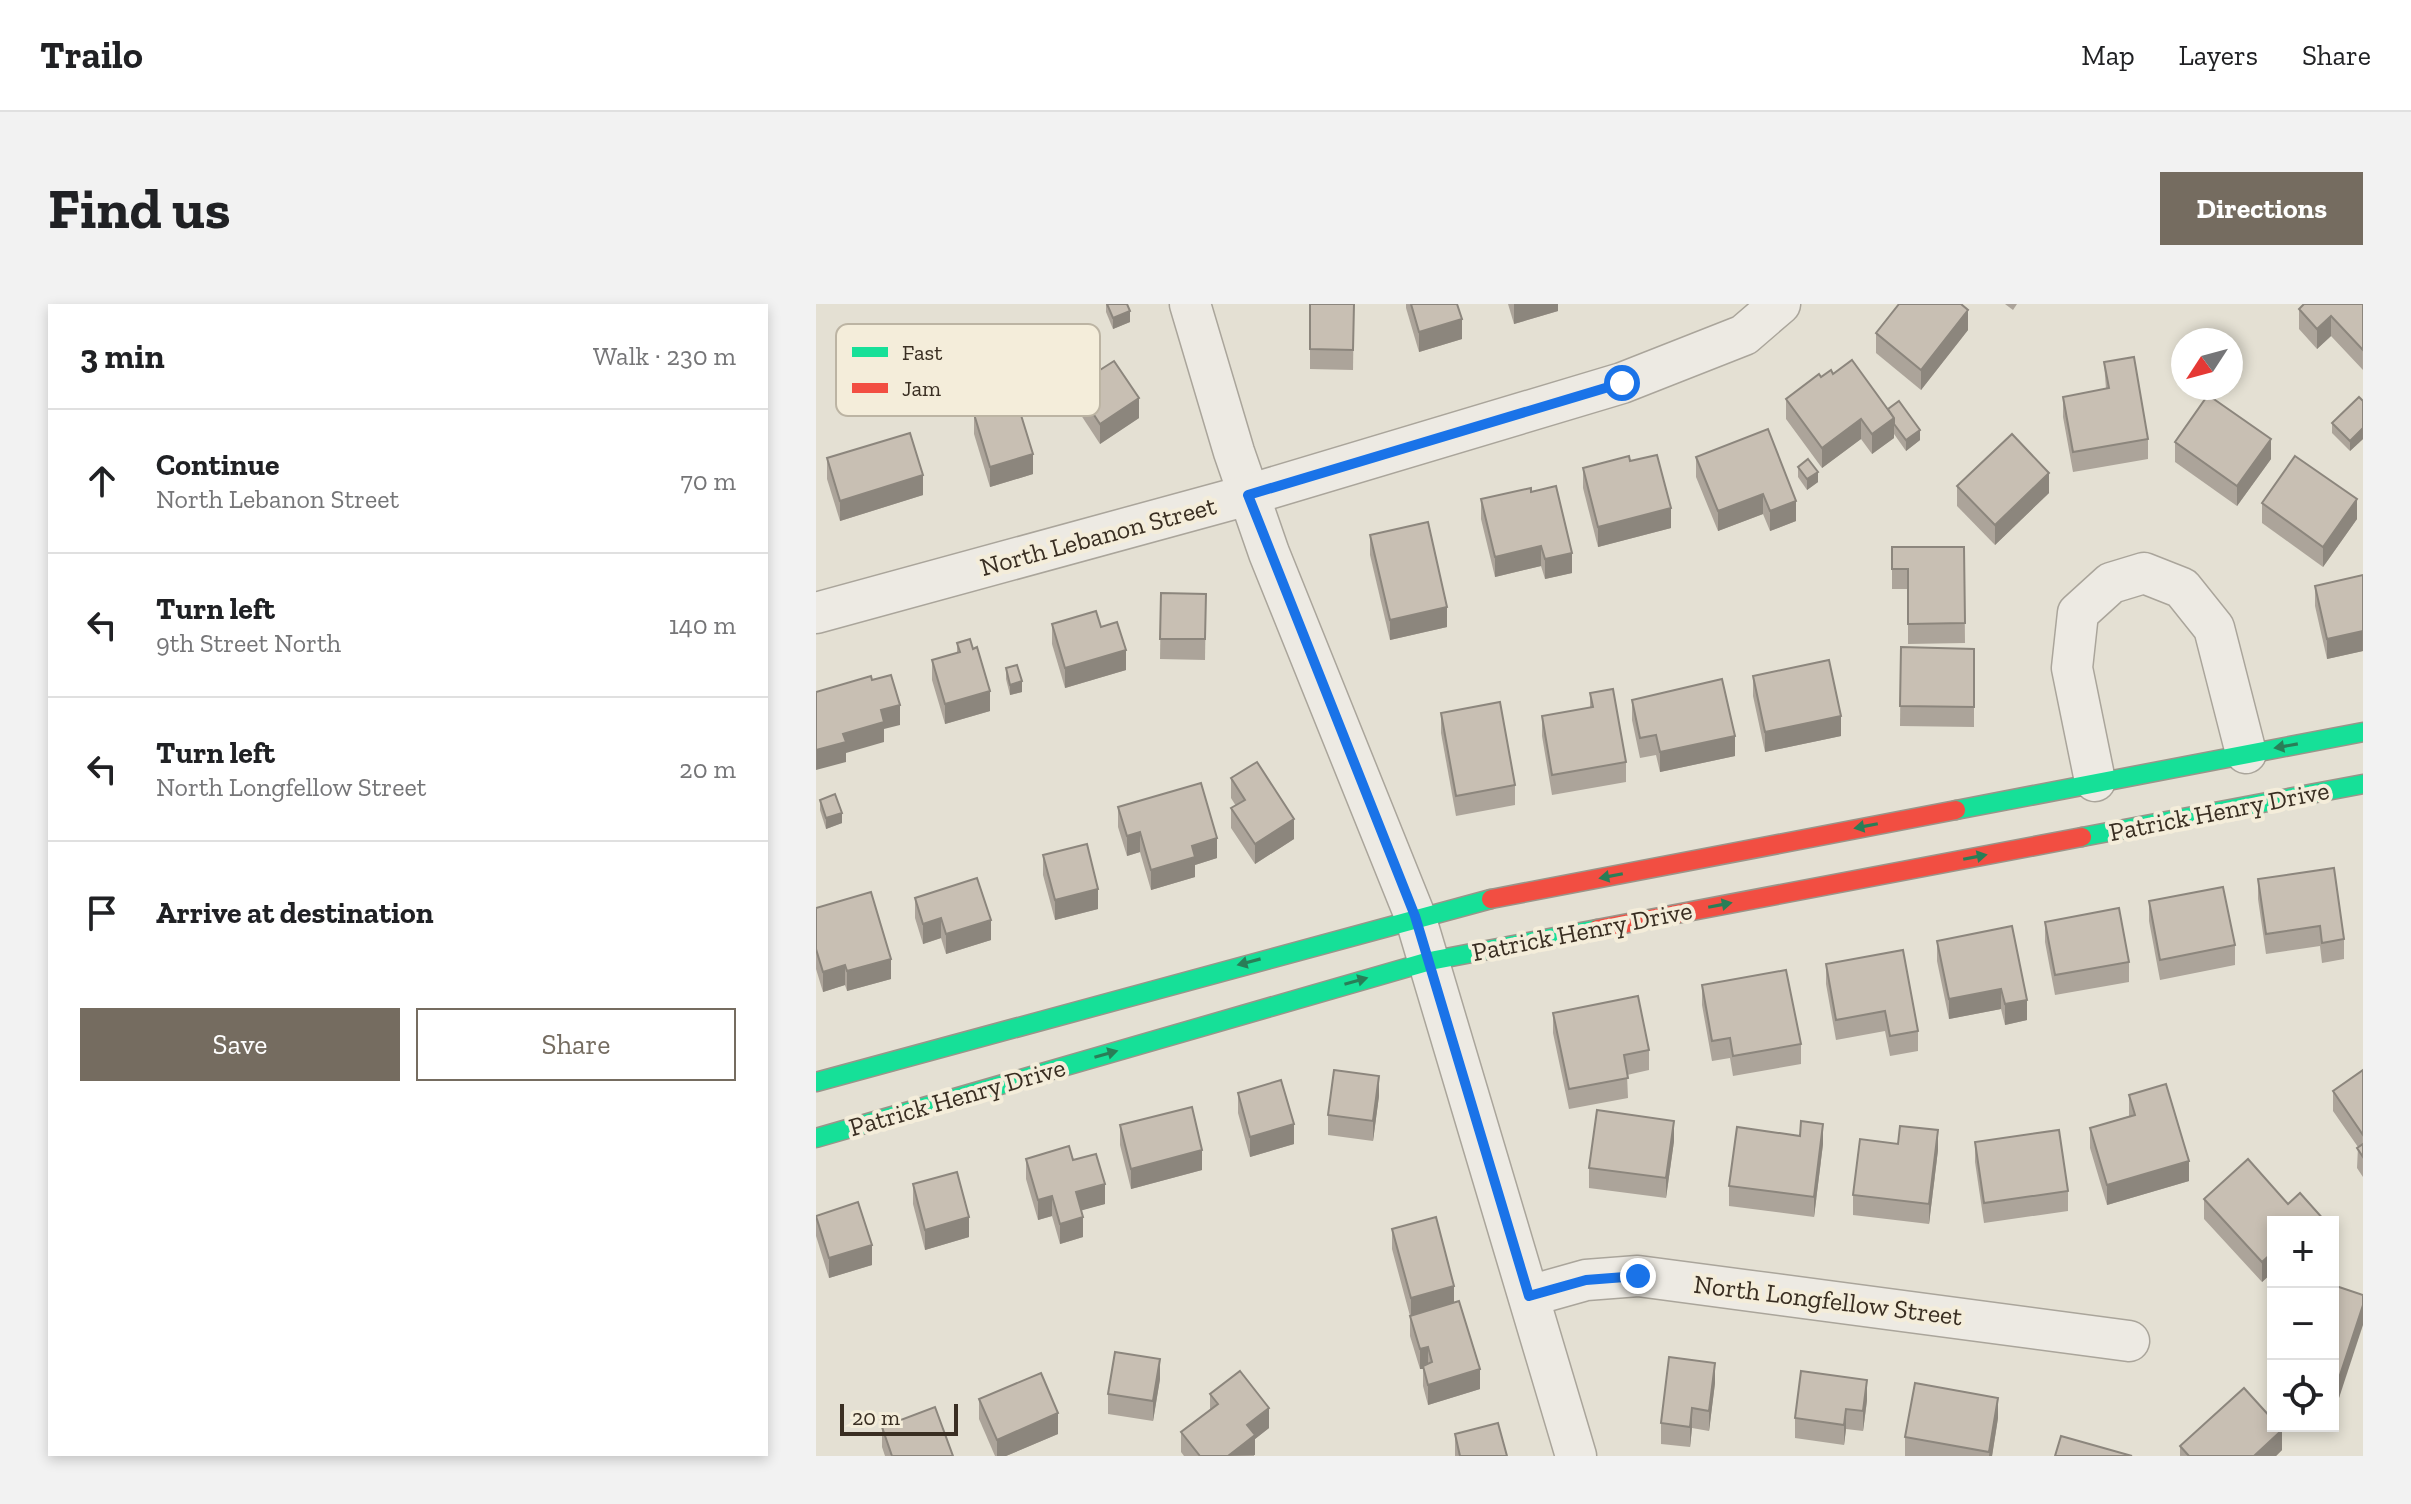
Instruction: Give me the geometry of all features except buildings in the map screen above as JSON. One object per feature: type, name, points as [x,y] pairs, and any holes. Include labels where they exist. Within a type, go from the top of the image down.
[{"type":"street","points":[[1190,304],[1248,495],[1415,916],[1576,1456]]},
{"type":"street","name":"North Lebanon Street","points":[[816,613],[1248,495],[1622,383],[1744,335],[1780,304]]},
{"type":"street","name":"Patrick Henry Drive","points":[[2095,781],[2072,668],[2078,613],[2111,583],[2144,573],[2182,588],[2214,628],[2246,753]]},
{"type":"street","name":"Patrick Henry Drive","points":[[816,1082],[1415,916],[2095,781],[2363,732]]},
{"type":"street","name":"Patrick Henry Drive","points":[[816,1138],[1430,961],[2363,784]]},
{"type":"street","name":"North Longfellow Street","points":[[1529,1296],[1586,1280],[1638,1276],[2129,1341]]},
{"type":"traffic: fast","points":[[1956,810],[2363,732]]},
{"type":"traffic: fast","points":[[2082,837],[2363,784]]},
{"type":"traffic: fast","points":[[816,1082],[1491,899]]},
{"type":"traffic: fast","points":[[816,1138],[1430,961],[1597,929]]},
{"type":"traffic: jam","points":[[1491,899],[1956,810]]},
{"type":"traffic: jam","points":[[1597,929],[2082,837]]},
{"type":"route","points":[[1622,383],[1248,495],[1415,916],[1529,1296],[1586,1280],[1638,1276]]}]
